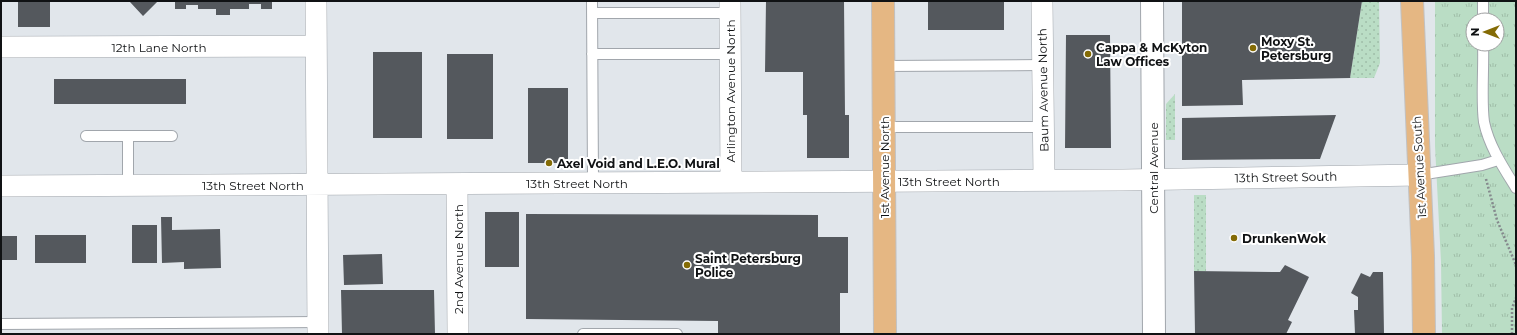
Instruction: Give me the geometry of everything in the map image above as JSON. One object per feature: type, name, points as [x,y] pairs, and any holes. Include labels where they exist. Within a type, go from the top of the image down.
[{"type":"main road","name":"1st Avenue North","points":[[883,1],[885,334]]},
{"type":"main road","name":"1st Avenue South","points":[[1412,1],[1423,256],[1424,334]]},
{"type":"street","points":[[316,1],[318,328]]},
{"type":"street","name":"Baum Avenue North","points":[[1042,1],[1044,180]]},
{"type":"street","name":"Central Avenue","points":[[1152,1],[1154,334]]},
{"type":"street","name":"Arlington Avenue North","points":[[730,7],[731,182]]},
{"type":"street","name":"12th Lane North","points":[[1,47],[316,46]]},
{"type":"street","name":"13th Street South","points":[[1153,180],[1419,175]]},
{"type":"street","name":"13th Street North","points":[[1,186],[1153,180]]},
{"type":"street","name":"2nd Avenue North","points":[[457,184],[458,334]]},
{"type":"lane","points":[[592,1],[592,183]]},
{"type":"lane","points":[[1483,1],[1483,12]]},
{"type":"lane","points":[[592,13],[730,7]]},
{"type":"lane","points":[[1483,52],[1484,120],[1488,137],[1498,160],[1516,188]]},
{"type":"lane","points":[[592,54],[730,54]]},
{"type":"lane","points":[[883,66],[1043,65]]},
{"type":"lane","points":[[883,127],[1043,127]]},
{"type":"lane","points":[[86,136],[172,136]]},
{"type":"lane","points":[[128,136],[128,185]]},
{"type":"lane","points":[[1419,175],[1482,165],[1498,160]]},
{"type":"lane","points":[[1,324],[318,328]]},
{"type":"lane","points":[[583,334],[676,334]]},
{"type":"path","points":[[1512,334],[1512,308],[1516,298]]},
{"type":"green space","points":[[1362,1],[1379,1],[1380,63],[1374,78],[1350,78]]},
{"type":"green space","points":[[1435,1],[1516,1],[1516,334],[1442,334],[1441,262],[1435,146]]},
{"type":"green space","points":[[1175,94],[1175,140],[1166,140],[1166,104]]},
{"type":"green space","points":[[1194,195],[1206,195],[1206,271],[1194,271]]},
{"type":"building","points":[[18,1],[50,1],[50,27],[18,27]]},
{"type":"building","points":[[158,1],[143,16],[130,2]]},
{"type":"building","points":[[175,1],[272,1],[272,9],[261,9],[261,4],[249,4],[249,9],[230,9],[230,15],[216,15],[216,9],[198,9],[198,5],[186,5],[186,9],[175,9]]},
{"type":"building","points":[[766,1],[844,1],[845,115],[849,115],[849,158],[807,158],[807,115],[803,115],[803,72],[765,72]]},
{"type":"building","points":[[928,1],[1004,1],[1004,30],[928,30]]},
{"type":"building","name":"Moxy St. Petersburg","points":[[1182,1],[1362,1],[1350,78],[1242,80],[1243,105],[1182,106]]},
{"type":"building","points":[[1066,35],[1110,35],[1111,148],[1065,148]]},
{"type":"building","points":[[373,52],[422,52],[422,138],[373,138]]},
{"type":"building","points":[[447,54],[493,54],[493,139],[447,139]]},
{"type":"building","points":[[54,79],[186,79],[186,104],[54,104]]},
{"type":"building","points":[[528,88],[568,88],[568,163],[528,163]]},
{"type":"building","points":[[1336,115],[1320,159],[1182,160],[1182,118]]},
{"type":"building","points":[[485,212],[519,212],[519,267],[485,267]]},
{"type":"building","name":"Saint Petersburg Police","points":[[526,214],[818,215],[818,237],[848,237],[848,293],[840,293],[840,334],[718,334],[718,321],[526,319]]},
{"type":"building","points":[[161,217],[172,217],[172,230],[220,229],[221,268],[184,269],[184,262],[162,263]]},
{"type":"building","points":[[132,225],[157,225],[157,263],[132,263]]},
{"type":"building","points":[[35,235],[86,235],[86,263],[35,263]]},
{"type":"building","points":[[1,236],[17,236],[17,260],[1,260]]},
{"type":"building","points":[[382,254],[383,284],[344,285],[343,255]]},
{"type":"building","points":[[1285,265],[1309,277],[1288,320],[1292,322],[1286,334],[1195,334],[1194,271],[1280,272]]},
{"type":"building","points":[[1373,272],[1383,272],[1384,334],[1355,334],[1354,310],[1358,310],[1358,297],[1351,293],[1361,273],[1370,277]]},
{"type":"building","points":[[341,290],[434,290],[435,334],[342,334]]},
{"type":"place","name":"Moxy St. Petersburg","points":[[1253,48]]},
{"type":"place","name":"Cappa & McKyton Law Offices","points":[[1088,54]]},
{"type":"place","name":"Axel Void and L.E.O. Mural","points":[[549,163]]},
{"type":"place","name":"DrunkenWok","points":[[1234,238]]},
{"type":"place","name":"Saint Petersburg Police","points":[[687,265]]}]
